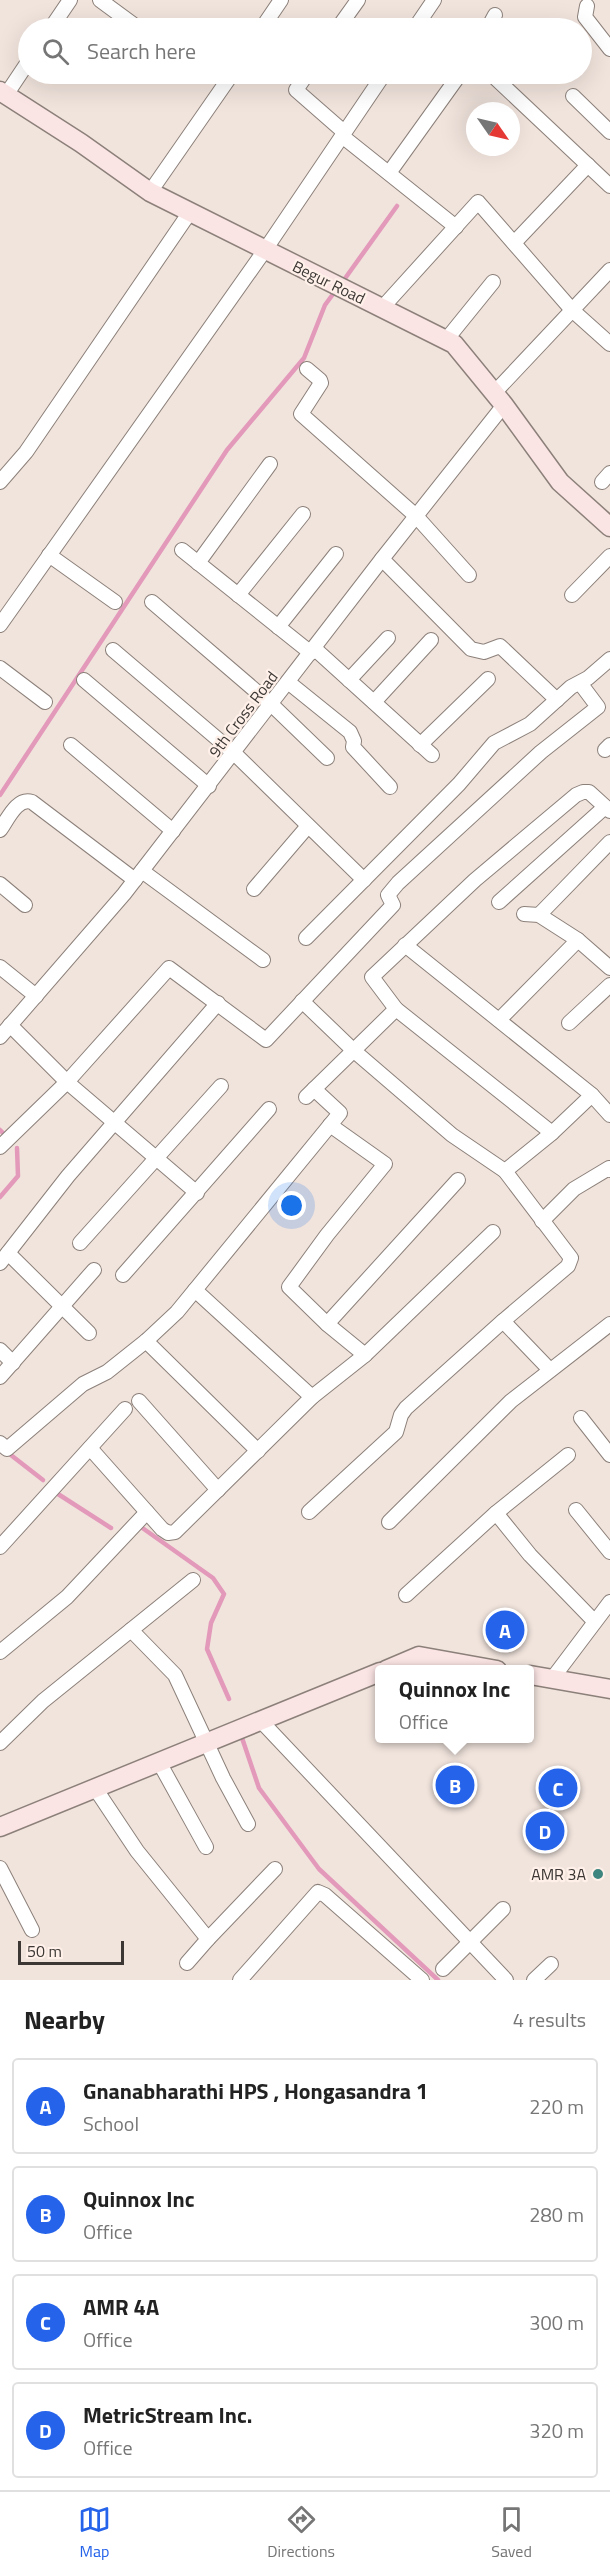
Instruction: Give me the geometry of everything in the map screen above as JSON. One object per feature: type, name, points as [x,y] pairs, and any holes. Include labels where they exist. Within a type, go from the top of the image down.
[{"type":"main road","name":"Begur Road","points":[[3,93],[81,142],[150,192],[454,344],[499,399],[560,482],[610,527]]},
{"type":"main road","points":[[398,1665],[419,1656],[469,1665]]},
{"type":"main road","points":[[0,1827],[375,1674]]},
{"type":"main road","points":[[534,1676],[610,1689]]},
{"type":"street","points":[[58,18],[70,0]]},
{"type":"street","points":[[100,0],[124,18]]},
{"type":"street","points":[[269,18],[281,0]]},
{"type":"street","points":[[345,18],[358,0]]},
{"type":"street","points":[[422,18],[434,0]]},
{"type":"street","points":[[586,2],[586,18]]},
{"type":"street","points":[[592,26],[610,49]]},
{"type":"street","points":[[3,93],[18,74]]},
{"type":"street","points":[[150,192],[225,84]]},
{"type":"street","points":[[300,84],[296,90],[343,134],[388,173],[456,226]]},
{"type":"street","points":[[0,625],[265,250],[377,84]]},
{"type":"street","points":[[388,173],[453,84]]},
{"type":"street","points":[[502,84],[610,186]]},
{"type":"street","points":[[573,96],[610,132]]},
{"type":"street","points":[[514,243],[588,165]]},
{"type":"street","points":[[382,308],[478,202],[572,310],[610,344]]},
{"type":"street","points":[[0,482],[26,452],[190,212]]},
{"type":"street","name":"9th Cross Road","points":[[0,1037],[138,876],[416,516],[499,399],[572,310],[610,270]]},
{"type":"street","points":[[446,340],[493,282]]},
{"type":"street","points":[[307,369],[321,383],[301,414],[416,516],[469,575]]},
{"type":"street","points":[[198,563],[270,464]]},
{"type":"street","points":[[238,595],[303,514]]},
{"type":"street","points":[[182,550],[349,680],[432,755]]},
{"type":"street","points":[[278,627],[336,554]]},
{"type":"street","points":[[49,555],[114,602]]},
{"type":"street","points":[[573,596],[610,556]]},
{"type":"street","points":[[382,559],[471,649],[484,652],[500,646],[557,700]]},
{"type":"street","points":[[152,602],[271,704],[327,758]]},
{"type":"street","points":[[349,680],[388,638]]},
{"type":"street","points":[[374,702],[432,640]]},
{"type":"street","points":[[113,650],[234,753],[364,880]]},
{"type":"street","points":[[306,939],[459,784],[494,743],[530,724],[610,659]]},
{"type":"street","points":[[0,668],[45,702]]},
{"type":"street","points":[[420,744],[488,679]]},
{"type":"street","points":[[84,680],[209,786]]},
{"type":"street","points":[[288,682],[350,732],[354,741],[353,747],[390,787]]},
{"type":"street","points":[[0,1147],[67,1082],[169,968],[266,1040],[393,905],[388,895],[398,883],[541,752],[598,707],[580,683]]},
{"type":"street","points":[[71,745],[173,831]]},
{"type":"street","points":[[499,902],[607,809],[588,792],[576,795],[475,880],[372,977],[396,1009],[552,1133]]},
{"type":"street","points":[[0,830],[20,803],[26,800],[32,802],[263,960]]},
{"type":"street","points":[[254,890],[308,826]]},
{"type":"street","points":[[539,915],[610,842]]},
{"type":"street","points":[[0,884],[25,905]]},
{"type":"street","points":[[524,914],[539,915],[578,940],[610,968]]},
{"type":"street","points":[[499,1020],[578,940]]},
{"type":"street","points":[[405,945],[592,1095],[610,1115]]},
{"type":"street","points":[[0,967],[36,996]]},
{"type":"street","points":[[569,1023],[610,985]]},
{"type":"street","points":[[302,1001],[353,1050],[452,1135],[505,1171],[571,1258],[571,1263],[406,1408],[401,1415],[396,1432],[309,1512]]},
{"type":"street","points":[[89,1333],[4,1258],[113,1122],[218,1003]]},
{"type":"street","points":[[0,1443],[8,1449],[83,1384],[107,1372],[147,1341],[177,1312],[340,1113],[310,1093],[396,1009]]},
{"type":"street","points":[[10,1025],[67,1082],[197,1193]]},
{"type":"street","points":[[80,1244],[222,1086]]},
{"type":"street","points":[[505,1171],[552,1133],[592,1095]]},
{"type":"street","points":[[123,1275],[269,1110]]},
{"type":"street","points":[[330,1125],[385,1164],[327,1235],[289,1287],[327,1324],[365,1355]]},
{"type":"street","points":[[542,1221],[574,1189],[609,1168],[610,1170]]},
{"type":"street","points":[[327,1324],[458,1180]]},
{"type":"street","points":[[90,1448],[162,1529],[168,1533],[174,1532],[312,1397],[365,1355],[493,1232]]},
{"type":"street","points":[[0,1377],[94,1270]]},
{"type":"street","points":[[195,1290],[312,1397]]},
{"type":"street","points":[[503,1321],[550,1370]]},
{"type":"street","points":[[389,1522],[511,1401],[610,1324]]},
{"type":"street","points":[[147,1341],[258,1451]]},
{"type":"street","points":[[0,1350],[13,1363]]},
{"type":"street","points":[[139,1401],[218,1490]]},
{"type":"street","points":[[0,1547],[126,1409]]},
{"type":"street","points":[[581,1418],[610,1455]]},
{"type":"street","points":[[406,1595],[496,1513],[568,1455]]},
{"type":"street","points":[[576,1510],[610,1552]]},
{"type":"street","points":[[2,1645],[67,1597],[147,1512]]},
{"type":"street","points":[[496,1513],[530,1555],[594,1621]]},
{"type":"street","points":[[0,1743],[43,1701],[193,1580]]},
{"type":"street","points":[[552,1679],[610,1602]]},
{"type":"street","points":[[131,1630],[175,1676],[223,1778],[248,1824]]},
{"type":"street","points":[[261,1721],[506,1980]]},
{"type":"street","points":[[159,1762],[206,1847]]},
{"type":"street","points":[[95,1788],[137,1851],[208,1939]]},
{"type":"street","points":[[0,1868],[32,1930]]},
{"type":"street","points":[[186,1963],[275,1869]]},
{"type":"street","points":[[240,1980],[318,1892],[325,1895],[422,1980]]},
{"type":"street","points":[[443,1969],[503,1909]]},
{"type":"street","points":[[534,1980],[551,1964]]},
{"type":"waterway","points":[[341,284],[397,206]]},
{"type":"waterway","points":[[0,795],[227,450],[304,358],[325,305],[336,290]]},
{"type":"waterway","points":[[0,1130],[3,1133]]},
{"type":"waterway","points":[[0,1197],[18,1176],[17,1148]]},
{"type":"waterway","points":[[7,1452],[43,1480]]},
{"type":"waterway","points":[[58,1494],[111,1528]]},
{"type":"waterway","points":[[141,1527],[213,1578],[224,1594],[211,1623],[207,1649],[229,1699]]},
{"type":"waterway","points":[[241,1735],[259,1788],[319,1869],[438,1980]]},
{"type":"place","name":"Gnanabharathi HPS , Hongasandra 1","points":[[505,1630]]},
{"type":"place","name":"Quinnox Inc","points":[[455,1785]]},
{"type":"place","name":"AMR 4A","points":[[558,1788]]},
{"type":"place","name":"MetricStream Inc.","points":[[545,1831]]},
{"type":"place","name":"AMR 3A","points":[[598,1874]]}]
